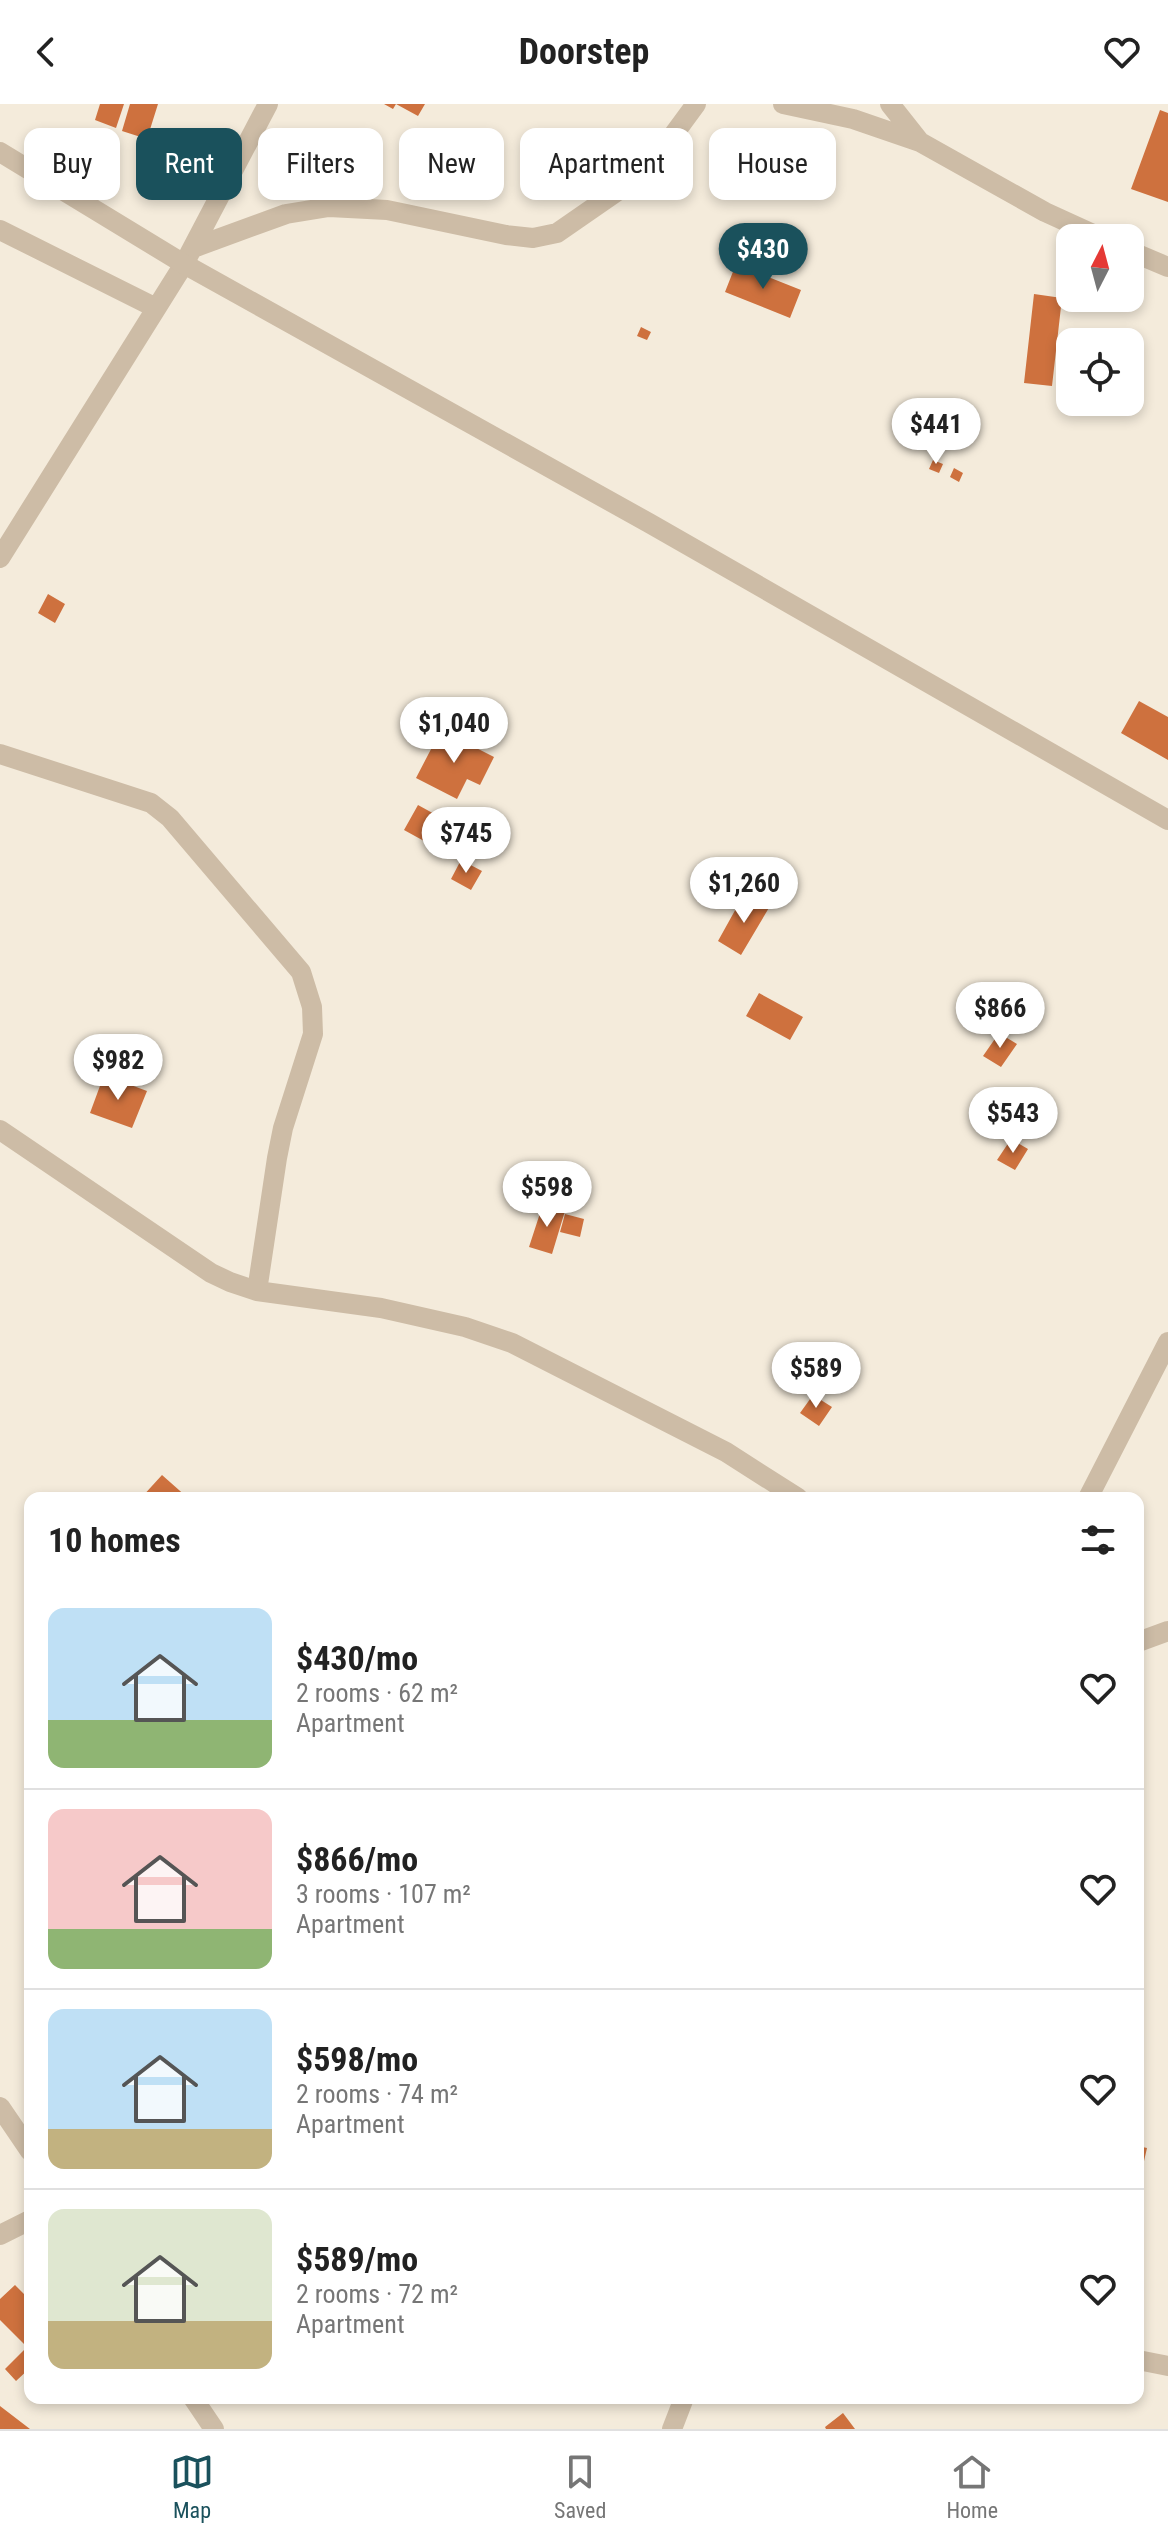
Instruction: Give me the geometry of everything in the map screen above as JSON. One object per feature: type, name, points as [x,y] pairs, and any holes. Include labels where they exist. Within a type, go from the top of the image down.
[{"type":"street","points":[[0,558],[189,256],[268,104]]},
{"type":"street","points":[[189,256],[286,214],[329,207],[387,210],[506,235],[533,238],[557,233],[635,179],[660,153],[696,104]]},
{"type":"street","points":[[783,104],[853,119],[920,142],[1071,224]]},
{"type":"street","points":[[890,104],[920,142]]},
{"type":"street","points":[[0,152],[189,256],[1168,820]]},
{"type":"street","points":[[0,230],[156,308]]},
{"type":"street","points":[[1144,257],[1168,267]]},
{"type":"street","points":[[0,754],[151,803],[161,810],[301,972],[312,1007],[313,1034],[283,1128],[257,1291]]},
{"type":"street","points":[[0,1130],[211,1273],[230,1282],[257,1291],[381,1308],[465,1327],[512,1343],[726,1452],[789,1492]]},
{"type":"street","points":[[1091,1492],[1168,1342]]},
{"type":"street","points":[[1144,1640],[1168,1631]]},
{"type":"street","points":[[0,2107],[24,2142]]},
{"type":"street","points":[[0,2235],[24,2223]]},
{"type":"street","points":[[1144,2361],[1168,2366]]},
{"type":"street","points":[[195,2404],[204,2425]]},
{"type":"street","points":[[672,2429],[682,2404]]},
{"type":"building","points":[[100,104],[124,104],[116,128],[95,120]]},
{"type":"building","points":[[130,104],[158,104],[150,128],[136,128],[136,135],[122,131]]},
{"type":"building","points":[[396,104],[425,104],[418,116]]},
{"type":"building","points":[[1160,110],[1168,113],[1168,202],[1131,189]]},
{"type":"building","points":[[736,264],[801,290],[790,318],[725,292]]},
{"type":"building","points":[[1034,294],[1056,297],[1056,312],[1060,312],[1059,328],[1056,328],[1052,386],[1024,383]]},
{"type":"building","points":[[641,327],[651,332],[647,340],[637,336]]},
{"type":"building","points":[[933,460],[943,464],[939,473],[929,469]]},
{"type":"building","points":[[954,468],[963,473],[959,482],[950,477]]},
{"type":"building","points":[[48,594],[65,604],[55,623],[38,613]]},
{"type":"building","points":[[1139,701],[1168,717],[1168,760],[1121,733]]},
{"type":"building","points":[[441,730],[494,757],[480,785],[467,779],[457,799],[416,778]]},
{"type":"building","points":[[418,805],[438,816],[424,841],[404,830]]},
{"type":"building","points":[[461,860],[482,871],[471,890],[451,879]]},
{"type":"building","points":[[752,895],[770,906],[741,955],[718,941],[738,905],[743,910]]},
{"type":"building","points":[[759,993],[803,1017],[790,1040],[746,1016]]},
{"type":"building","points":[[999,1033],[1017,1044],[1001,1067],[983,1056]]},
{"type":"building","points":[[104,1075],[147,1091],[132,1128],[90,1113]]},
{"type":"building","points":[[1011,1139],[1028,1149],[1015,1170],[997,1160]]},
{"type":"building","points":[[543,1204],[565,1211],[552,1254],[529,1247]]},
{"type":"building","points":[[565,1214],[584,1219],[580,1237],[560,1232]]},
{"type":"building","points":[[813,1395],[832,1407],[819,1426],[800,1413]]},
{"type":"building","points":[[162,1475],[181,1492],[146,1492]]},
{"type":"building","points":[[15,2285],[24,2294],[24,2344],[0,2320],[0,2299]]},
{"type":"building","points":[[24,2350],[24,2374],[16,2381],[5,2369]]},
{"type":"building","points":[[0,2406],[30,2429],[0,2429]]},
{"type":"building","points":[[843,2413],[855,2429],[826,2429],[825,2427]]}]
